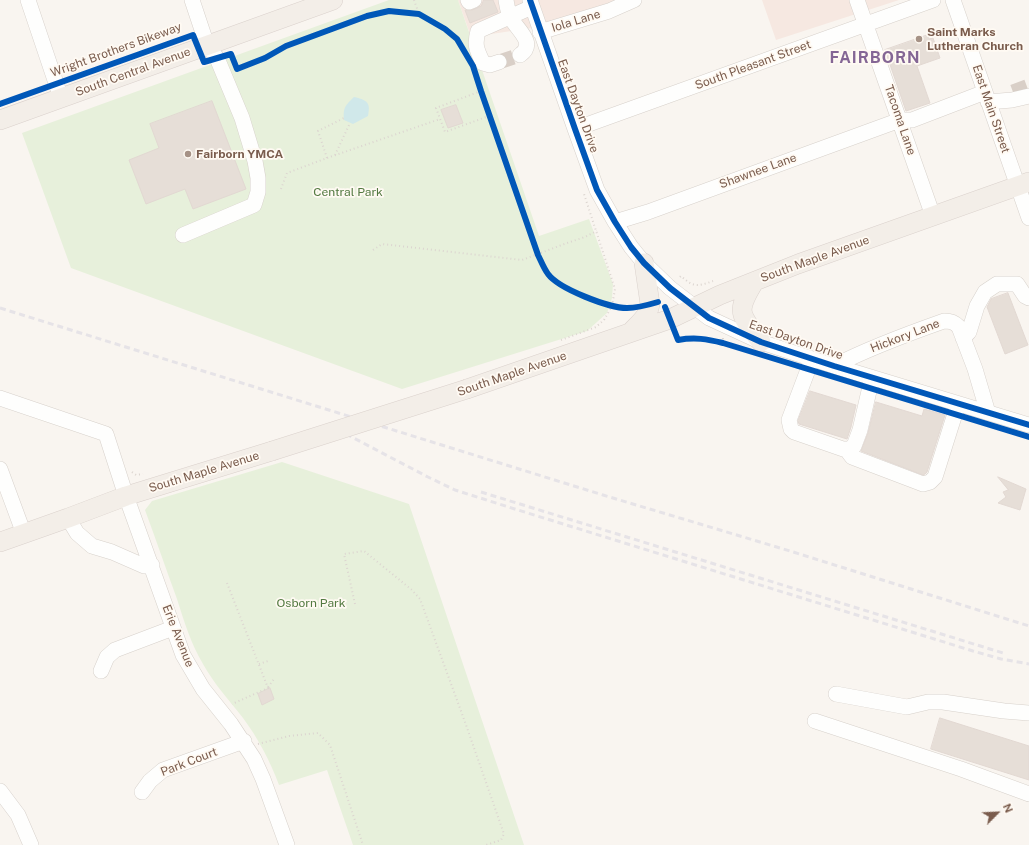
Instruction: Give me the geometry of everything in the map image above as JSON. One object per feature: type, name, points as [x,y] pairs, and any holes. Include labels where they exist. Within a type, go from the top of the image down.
[{"type":"main road","name":"South Central Avenue","points":[[0,120],[333,0]]},
{"type":"main road","name":"South Maple Avenue","points":[[0,542],[126,496],[467,389],[670,319],[720,295],[798,264],[1024,184]]},
{"type":"main road","points":[[629,333],[642,321],[649,311],[650,297],[644,263]]},
{"type":"main road","points":[[754,282],[745,296],[741,310],[746,322],[761,342]]},
{"type":"street","points":[[28,0],[61,98]]},
{"type":"street","points":[[183,234],[254,205],[258,192],[258,178],[255,161],[242,118],[217,58],[207,45],[192,0]]},
{"type":"street","points":[[468,0],[469,2],[474,0]]},
{"type":"street","points":[[506,0],[510,17],[526,40],[527,47],[525,52],[520,55]]},
{"type":"street","name":"Iola Lane","points":[[540,32],[609,11],[634,0]]},
{"type":"street","points":[[857,0],[866,24]]},
{"type":"street","name":"South Pleasant Street","points":[[574,129],[933,0]]},
{"type":"street","name":"East Main Street","points":[[953,0],[987,97],[1024,184],[1029,218]]},
{"type":"street","points":[[499,62],[490,65],[483,63],[475,41],[478,31],[510,17],[531,4]]},
{"type":"street","name":"East Dayton Drive","points":[[531,4],[574,129],[597,190],[615,222],[644,263],[670,288],[694,308],[709,318],[761,342],[872,378],[1029,425]]},
{"type":"street","name":"Tacoma Lane","points":[[866,24],[933,216]]},
{"type":"street","name":"Shawnee Lane","points":[[615,222],[648,212],[900,120],[912,120],[987,97],[1014,92]]},
{"type":"street","points":[[987,97],[1012,100],[1029,96]]},
{"type":"street","points":[[963,338],[969,332],[976,306],[986,292],[997,284],[1017,284],[1025,296],[1029,298]]},
{"type":"street","name":"Hickory Lane","points":[[834,366],[856,354],[944,321],[955,322],[959,327],[963,338],[988,413]]},
{"type":"street","points":[[812,359],[789,420],[791,429],[794,432],[846,449],[854,446],[860,430],[872,378]]},
{"type":"street","name":"Erie Avenue","points":[[0,398],[106,434],[126,496],[184,655],[203,689],[245,744],[263,779],[286,845]]},
{"type":"street","points":[[846,449],[852,457],[923,484],[930,482],[935,477],[958,404]]},
{"type":"street","points":[[0,469],[24,534]]},
{"type":"street","points":[[68,518],[77,533],[92,546],[112,552],[144,566],[152,565]]},
{"type":"street","points":[[101,671],[107,657],[115,650],[173,628]]},
{"type":"street","points":[[836,694],[907,707],[928,702],[942,702],[1029,713]]},
{"type":"street","points":[[815,721],[961,769],[1029,794]]},
{"type":"street","name":"Park Court","points":[[142,792],[150,781],[163,770],[245,744]]},
{"type":"street","points":[[0,791],[18,815],[31,845]]},
{"type":"path","points":[[414,0],[419,14]]},
{"type":"path","points":[[411,13],[419,14],[425,18]]},
{"type":"path","points":[[481,91],[436,108],[445,132],[488,113],[492,123]]},
{"type":"path","points":[[327,158],[318,131],[344,118]]},
{"type":"path","points":[[281,189],[287,173],[334,155],[440,119]]},
{"type":"path","points":[[334,155],[350,123]]},
{"type":"path","points":[[559,341],[596,327],[604,320],[612,306],[615,289],[584,194]]},
{"type":"path","points":[[373,250],[382,244],[522,260],[567,243],[585,238],[597,231]]},
{"type":"path","points":[[536,248],[542,262]]},
{"type":"path","points":[[680,277],[689,284],[697,286],[714,281]]},
{"type":"path","points":[[605,304],[619,307]]},
{"type":"path","points":[[721,341],[730,345]]},
{"type":"path","points":[[129,468],[136,475],[145,474]]},
{"type":"path","points":[[355,604],[344,554],[364,551],[412,590],[420,599],[447,670],[503,830],[504,834],[501,840],[486,845]]},
{"type":"path","points":[[227,584],[268,687]]},
{"type":"path","points":[[259,664],[268,661]]},
{"type":"path","points":[[220,710],[268,688],[274,679]]},
{"type":"path","points":[[245,744],[289,736],[318,733],[330,745],[363,845]]},
{"type":"shaded area","points":[[458,0],[632,0],[552,25],[471,37]]},
{"type":"shaded area","points":[[762,0],[899,0],[776,40]]},
{"type":"green space","name":"Central Park","points":[[389,0],[458,0],[539,236],[589,219],[613,284],[612,298],[607,313],[587,331],[402,389],[71,268],[22,133]]},
{"type":"green space","name":"Osborn Park","points":[[282,462],[409,504],[524,845],[353,845],[327,770],[279,785],[272,767],[259,742],[243,718],[212,678],[191,640],[145,510],[152,501]]},
{"type":"water","points":[[354,97],[367,102],[369,111],[368,116],[353,124],[344,120],[344,109]]},
{"type":"building","points":[[484,0],[493,0],[498,12],[470,23],[465,10],[472,10],[481,6]]},
{"type":"building","points":[[928,35],[929,39],[933,38],[940,58],[917,66],[930,103],[906,111],[885,50]]},
{"type":"building","name":"Fairborn YMCA","points":[[212,101],[246,189],[193,209],[185,189],[146,204],[129,160],[159,148],[150,124]]},
{"type":"building","points":[[456,105],[463,123],[448,128],[441,110]]},
{"type":"building","points":[[1008,293],[1028,345],[1005,354],[987,307],[991,299]]},
{"type":"building","points":[[810,391],[856,405],[847,439],[799,424],[798,421]]},
{"type":"building","points":[[876,402],[922,416],[924,409],[945,415],[927,472],[925,474],[923,475],[861,451],[868,433]]},
{"type":"building","points":[[998,477],[1026,489],[1020,510],[998,503],[1006,497],[1003,492],[1008,490]]},
{"type":"building","points":[[270,688],[274,699],[262,705],[258,694]]},
{"type":"building","points":[[940,718],[1029,746],[1029,780],[931,749]]},
{"type":"tunnel","points":[[499,62],[520,55]]},
{"type":"tunnel","points":[[1013,92],[1029,86]]},
{"type":"railway","points":[[0,308],[1029,626]]},
{"type":"railway","points":[[346,434],[455,490],[973,651],[1001,659],[1029,664]]},
{"type":"railway","points":[[481,492],[1003,653]]},
{"type":"cycle path","points":[[530,0],[597,190],[631,247],[644,263],[670,288],[709,318],[761,342],[834,366],[1029,425]]},
{"type":"cycle path","name":"Wright Brothers Bikeway","points":[[0,104],[193,35],[204,62],[231,54],[237,69],[265,58],[286,46],[367,16],[389,11],[419,14],[445,29],[457,39],[473,66],[538,255],[548,274],[562,286],[585,297],[609,305],[631,308],[658,302]]},
{"type":"cycle path","points":[[665,307],[678,340],[701,339],[723,343],[1029,437]]},
{"type":"place","name":"Saint Marks Lutheran Church","points":[[919,39]]},
{"type":"place","name":"Fairborn YMCA","points":[[188,154]]},
{"type":"district","name":"FAIRBORN","points":[[875,58]]}]
